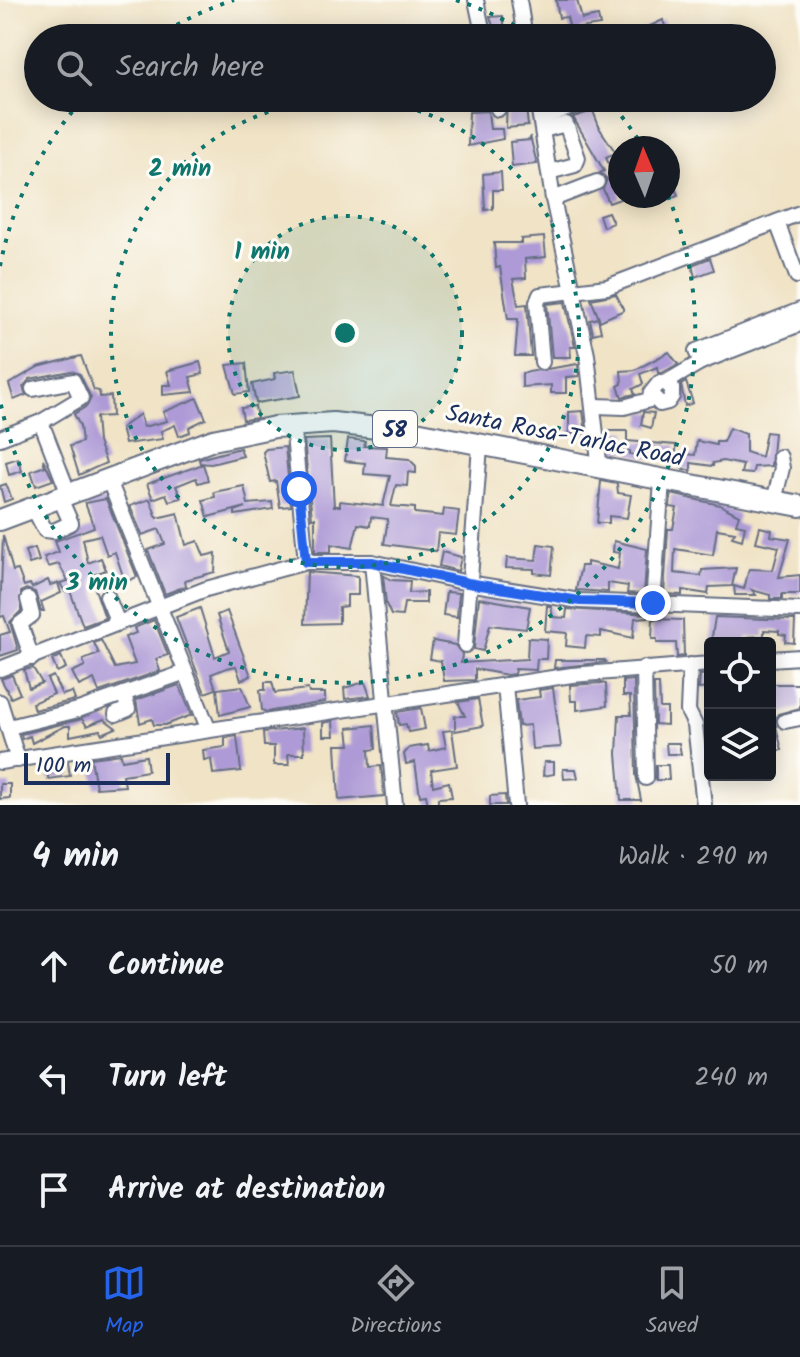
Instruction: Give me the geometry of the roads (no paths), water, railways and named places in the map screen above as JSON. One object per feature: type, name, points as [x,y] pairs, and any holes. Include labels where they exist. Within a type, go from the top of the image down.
[{"type":"highway","name":"Santa Rosa-Tarlac Road","points":[[0,520],[213,440],[293,425],[368,425],[800,506]]},
{"type":"street","points":[[476,0],[481,24]]},
{"type":"street","points":[[519,0],[523,24]]},
{"type":"street","points":[[540,112],[553,199],[576,293],[596,406],[600,470]]},
{"type":"street","points":[[542,124],[569,112]]},
{"type":"street","points":[[542,124],[566,124],[578,158],[575,165],[549,172]]},
{"type":"street","points":[[553,199],[597,182]]},
{"type":"street","points":[[542,362],[537,298],[607,287],[800,213]]},
{"type":"street","points":[[777,222],[797,276]]},
{"type":"street","points":[[701,362],[696,351],[800,310]]},
{"type":"street","points":[[596,406],[624,407],[653,399],[653,387],[701,362],[800,324]]},
{"type":"street","points":[[0,438],[41,422],[81,398],[73,381],[33,389]]},
{"type":"street","points":[[33,507],[45,530],[54,531],[71,523],[41,422]]},
{"type":"street","points":[[293,425],[306,562]]},
{"type":"street","points":[[465,645],[480,446]]},
{"type":"street","points":[[774,501],[782,468],[780,457]]},
{"type":"street","points":[[108,478],[208,728]]},
{"type":"street","points":[[653,603],[662,481]]},
{"type":"street","points":[[0,669],[227,582],[306,562],[372,562],[468,583],[580,601],[800,610]]},
{"type":"street","points":[[372,562],[395,805]]},
{"type":"street","points":[[107,596],[118,623]]},
{"type":"street","points":[[28,599],[32,615],[20,624],[32,658]]},
{"type":"street","points":[[776,659],[800,657]]},
{"type":"street","points":[[0,762],[505,685],[644,668],[704,664]]},
{"type":"street","points":[[690,665],[688,711],[695,725],[704,805]]},
{"type":"street","points":[[644,668],[646,778]]},
{"type":"street","points":[[9,727],[80,717],[124,694],[186,672]]},
{"type":"street","points":[[505,685],[516,805]]},
{"type":"street","points":[[116,714],[128,709],[124,694]]},
{"type":"street","points":[[0,702],[18,760]]}]
